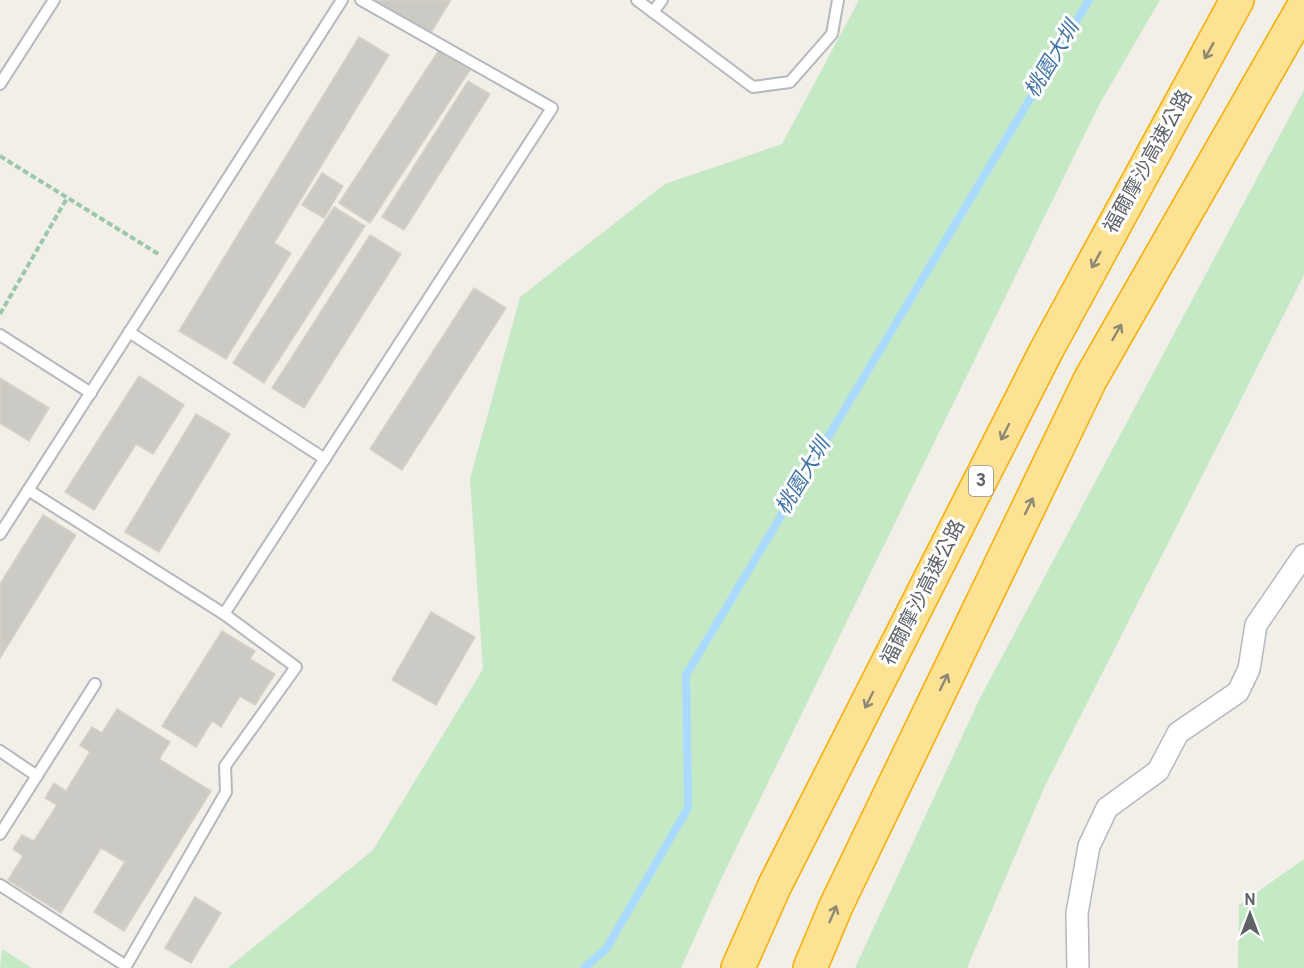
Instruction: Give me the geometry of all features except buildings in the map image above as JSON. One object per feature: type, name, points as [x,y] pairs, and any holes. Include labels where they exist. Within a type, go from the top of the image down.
[{"type":"highway","name":"福爾摩沙高速公路","points":[[738,968],[775,885],[1046,351],[1237,0]]},
{"type":"highway","points":[[810,968],[836,906],[1090,380],[1304,6]]},
{"type":"street","points":[[1078,968],[1077,913],[1089,846],[1107,808],[1158,771],[1178,733],[1238,692],[1249,669],[1256,625],[1304,555]]},
{"type":"lane","points":[[0,84],[54,0]]},
{"type":"lane","points":[[0,534],[342,0]]},
{"type":"lane","points":[[224,614],[552,108],[361,0]]},
{"type":"lane","points":[[637,0],[753,87],[790,82],[832,34],[838,0]]},
{"type":"lane","points":[[653,12],[662,0]]},
{"type":"lane","points":[[129,332],[325,459]]},
{"type":"lane","points":[[0,335],[91,393]]},
{"type":"lane","points":[[0,885],[126,966],[226,792],[225,766],[296,667],[224,614],[28,490]]},
{"type":"lane","points":[[0,834],[95,684]]},
{"type":"lane","points":[[0,752],[37,776]]},
{"type":"path","points":[[0,156],[173,263]]},
{"type":"path","points":[[0,314],[67,198]]},
{"type":"green space","points":[[859,0],[1160,0],[1100,103],[722,877],[681,968],[228,968],[373,850],[483,669],[470,479],[520,297],[665,184],[782,144]]},
{"type":"green space","points":[[1304,90],[1304,275],[1044,788],[967,968],[855,968],[979,700]]},
{"type":"green space","points":[[1304,859],[1304,968],[1238,968],[1239,905]]},
{"type":"green space","points":[[2,949],[32,968],[0,968]]},
{"type":"waterway","name":"桃園大圳","points":[[584,968],[606,949],[688,808],[686,675],[1089,0]]}]
